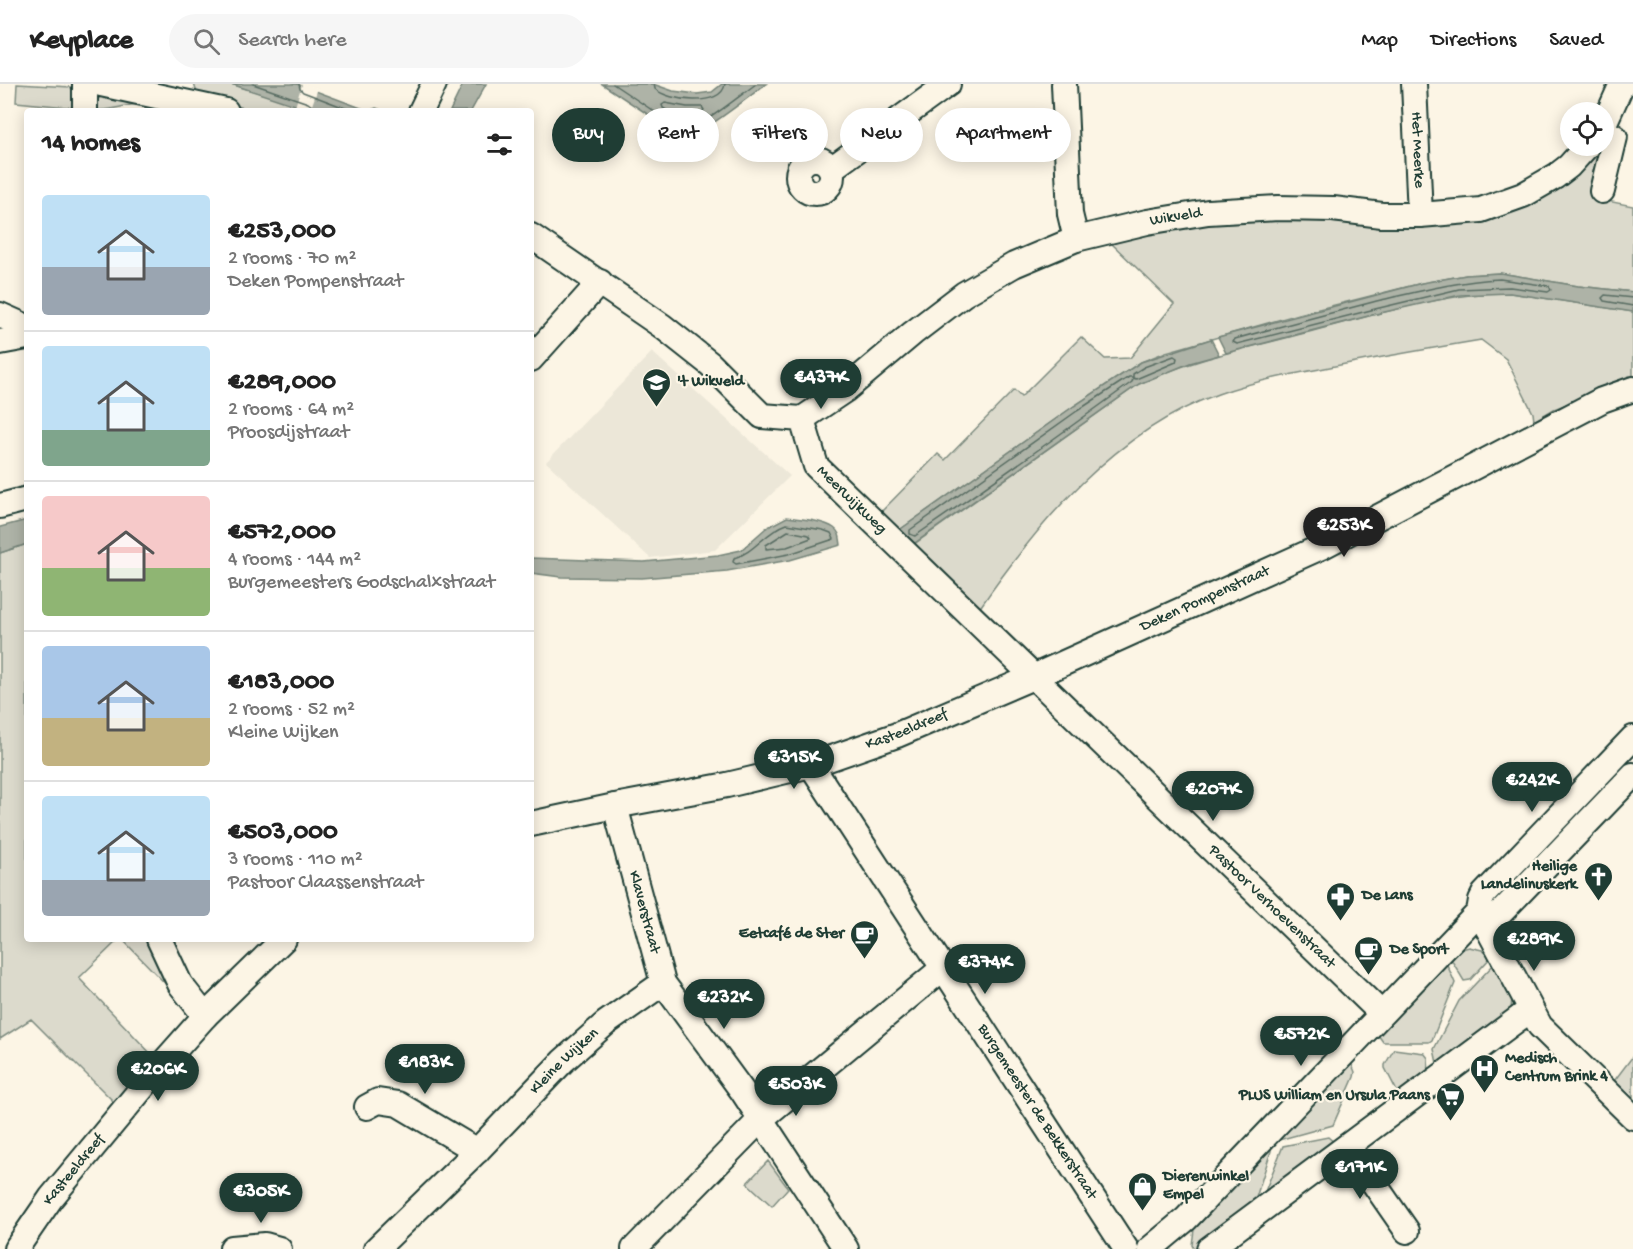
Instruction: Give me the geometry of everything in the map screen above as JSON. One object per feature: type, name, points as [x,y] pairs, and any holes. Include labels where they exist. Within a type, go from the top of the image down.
[{"type":"street","points":[[85,84],[85,108]]},
{"type":"street","points":[[422,108],[434,84]]},
{"type":"street","points":[[831,169],[948,84]]},
{"type":"street","points":[[1064,84],[1071,214],[1076,239]]},
{"type":"street","name":"Het Meerke","points":[[1414,84],[1419,215]]},
{"type":"street","points":[[1614,103],[1623,84]]},
{"type":"street","points":[[113,85],[178,92],[212,108]]},
{"type":"street","name":"Wikveld","points":[[802,419],[845,390],[964,294],[1014,265],[1076,239],[1147,222],[1208,212],[1278,208],[1322,209],[1382,215],[1419,215],[1481,210],[1523,195],[1556,176],[1578,156]]},
{"type":"street","points":[[1602,191],[1610,156]]},
{"type":"street","points":[[534,238],[649,316],[710,364],[762,416],[802,419]]},
{"type":"street","points":[[534,356],[600,282]]},
{"type":"street","points":[[0,315],[24,326]]},
{"type":"street","points":[[0,342],[24,338]]},
{"type":"street","name":"Deken Pompenstraat","points":[[1033,677],[1321,547],[1602,400],[1633,388]]},
{"type":"street","name":"Meerwijkweg","points":[[802,419],[816,466],[1033,677]]},
{"type":"street","points":[[0,506],[24,500]]},
{"type":"street","name":"Kasteeldreef","points":[[534,823],[727,785],[811,765],[897,735],[1033,677]]},
{"type":"street","name":"Pastoor Verhoevenstraat","points":[[1033,677],[1381,1013]]},
{"type":"street","points":[[1633,738],[1484,894],[1483,920],[1539,1026],[1633,1117]]},
{"type":"street","name":"Burgemeester de Bekkerstraat","points":[[811,765],[1126,1249]]},
{"type":"street","points":[[1150,1249],[1186,1219],[1381,1013],[1483,920],[1633,775]]},
{"type":"street","name":"Klaverstraat","points":[[615,806],[663,983],[743,1092],[846,1249]]},
{"type":"street","points":[[160,942],[180,984],[205,1016]]},
{"type":"street","name":"Kasteeldreef","points":[[16,1249],[51,1198],[157,1070],[205,1016],[281,942]]},
{"type":"street","points":[[634,1249],[760,1119],[942,969]]},
{"type":"street","name":"Kleine Wijken","points":[[376,1249],[477,1151],[563,1061],[606,1023],[663,983]]},
{"type":"street","points":[[1209,1249],[1530,1010]]},
{"type":"street","points":[[367,1107],[378,1101],[398,1104],[477,1151]]},
{"type":"street","points":[[1348,1146],[1407,1231]]},
{"type":"street","points":[[232,1248],[265,1245],[279,1249]]},
{"type":"shaded area","points":[[17,84],[71,87],[77,108],[16,102]]},
{"type":"shaded area","points":[[194,84],[231,84],[296,104],[294,108],[244,108],[198,96]]},
{"type":"shaded area","points":[[103,94],[142,104],[115,108],[91,107]]},
{"type":"shaded area","points":[[1594,156],[1602,156],[1602,200],[1633,206],[1633,292],[1578,286],[1500,273],[1466,275],[1422,283],[1299,314],[1166,352],[1141,362],[1074,406],[898,531],[880,513],[938,454],[945,460],[1014,390],[1021,397],[1081,337],[1105,359],[1130,358],[1174,304],[1110,242],[1175,227],[1272,218],[1357,224],[1564,183]]},
{"type":"shaded area","points":[[1510,293],[1633,312],[1633,379],[1554,409],[1534,421],[1533,413],[1506,359],[1481,340],[1269,379],[1218,394],[1181,410],[1146,431],[1113,455],[1054,512],[1002,576],[979,609],[913,545],[1139,384],[1159,375],[1220,355],[1397,309],[1466,295]]},
{"type":"shaded area","name":"'t Wikveld","points":[[652,352],[790,476],[715,550],[650,558],[546,462]]},
{"type":"shaded area","points":[[24,545],[24,942],[116,942],[79,978],[154,1057],[114,1102],[31,1019],[0,1039],[0,553]]},
{"type":"shaded area","points":[[125,942],[153,942],[188,1007]]},
{"type":"shaded area","points":[[1469,947],[1482,950],[1491,957],[1470,980],[1464,981],[1449,956],[1455,951]]},
{"type":"shaded area","points":[[1445,960],[1455,983],[1432,1040],[1429,1042],[1383,1042],[1376,1032]]},
{"type":"shaded area","points":[[1495,963],[1512,997],[1511,1010],[1438,1068],[1434,1049],[1459,1001]]},
{"type":"shaded area","points":[[1394,1049],[1424,1053],[1428,1058],[1429,1075],[1400,1097],[1385,1068]]},
{"type":"shaded area","points":[[1633,1056],[1633,1101],[1611,1085]]},
{"type":"shaded area","points":[[1350,1060],[1355,1072],[1354,1077],[1333,1125],[1279,1140],[1276,1137]]},
{"type":"shaded area","points":[[1328,1137],[1336,1144],[1264,1194],[1283,1146]]},
{"type":"shaded area","points":[[1271,1147],[1253,1207],[1194,1249],[1192,1245],[1195,1222]]},
{"type":"shaded area","points":[[768,1161],[788,1188],[772,1206],[747,1183]]},
{"type":"water","points":[[231,84],[297,84],[361,108],[304,108]]},
{"type":"water","points":[[463,84],[486,84],[473,108],[451,108]]},
{"type":"water","points":[[602,84],[653,84],[673,91],[697,94],[712,92],[722,84],[766,84],[719,119],[719,108],[638,108]]},
{"type":"water","points":[[1500,273],[1578,286],[1633,292],[1633,312],[1510,293],[1460,295],[1226,353],[1218,337],[1422,283],[1466,275]]},
{"type":"water","points":[[1211,339],[1219,355],[1190,363],[1139,384],[912,545],[898,531],[1074,406],[1141,362]]},
{"type":"water","points":[[787,517],[811,520],[834,528],[839,535],[841,545],[790,560],[727,571],[642,578],[561,577],[534,573],[534,558],[644,562],[718,555],[741,550],[766,528]]},
{"type":"water","points":[[24,521],[24,545],[0,553],[0,527]]},
{"type":"pier","points":[[302,84],[318,88],[311,108],[295,107]]},
{"type":"place","name":"'t Wikveld","points":[[656,408]]},
{"type":"place","name":"Heilige Landelinuskerk","points":[[1598,902]]},
{"type":"place","name":"De Lans","points":[[1341,922]]},
{"type":"place","name":"Eetcafé de Ster","points":[[865,960]]},
{"type":"place","name":"De Sport","points":[[1369,976]]},
{"type":"place","name":"Medisch Centrum Brink 4","points":[[1484,1094]]},
{"type":"place","name":"PLUS William en Ursula Paans","points":[[1451,1122]]},
{"type":"place","name":"Dierenwinkel Empel","points":[[1142,1212]]}]
